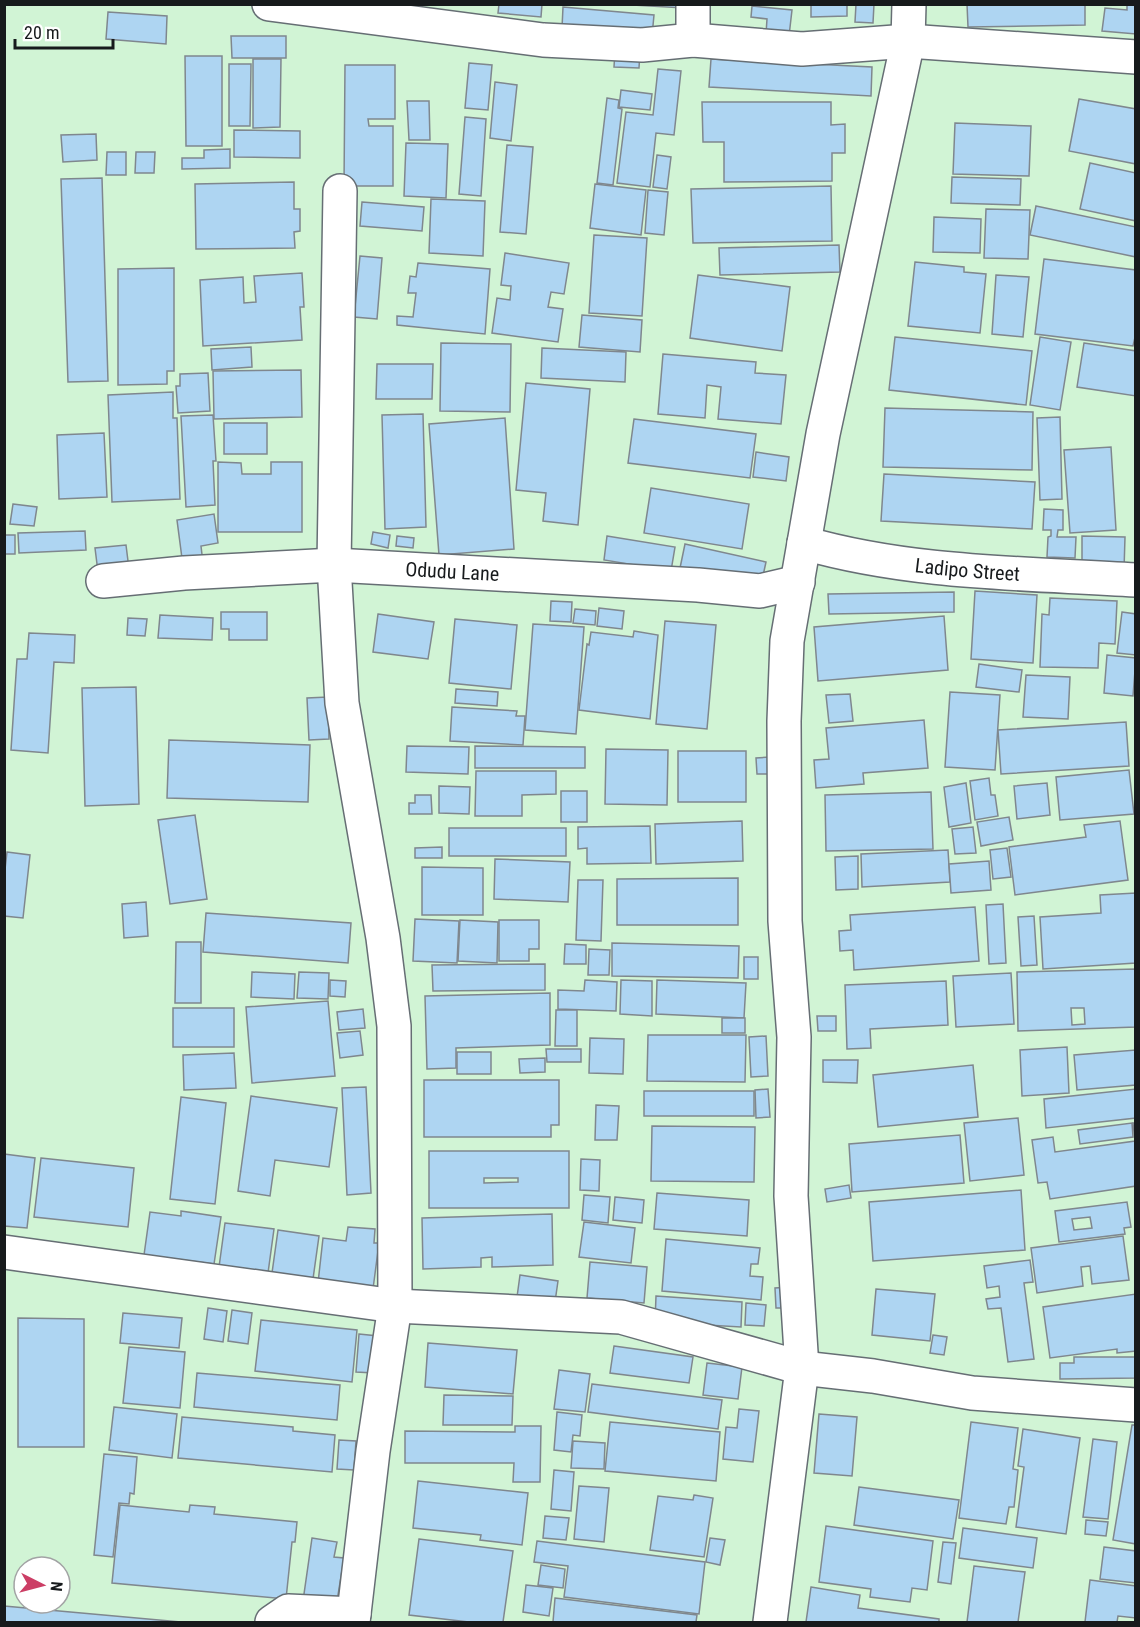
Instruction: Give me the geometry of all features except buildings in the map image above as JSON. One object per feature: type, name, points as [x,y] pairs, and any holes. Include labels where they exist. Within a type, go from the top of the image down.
[{"type":"street","points":[[269,4],[543,40],[642,45],[693,40],[802,49],[908,41],[1136,57]]},
{"type":"street","points":[[693,4],[693,40]]},
{"type":"street","points":[[770,1623],[802,1368],[791,1196],[794,1036],[785,921],[784,721],[787,641],[823,434],[908,41],[909,4]]},
{"type":"street","points":[[272,1623],[288,1611],[354,1618],[374,1439],[395,1306],[394,1026],[383,938],[342,703],[334,565],[340,191]]},
{"type":"street","name":"Ladipo Street","points":[[804,543],[844,555],[910,566],[1136,580]]},
{"type":"street","name":"Odudu Lane","points":[[103,581],[184,573],[334,565],[698,585],[760,591],[798,582]]},
{"type":"street","points":[[4,1252],[395,1306],[621,1317],[802,1368],[873,1376],[972,1393],[1136,1405]]},
{"type":"green space","points":[[5,5],[1135,5],[1135,1622],[5,1622]]}]
